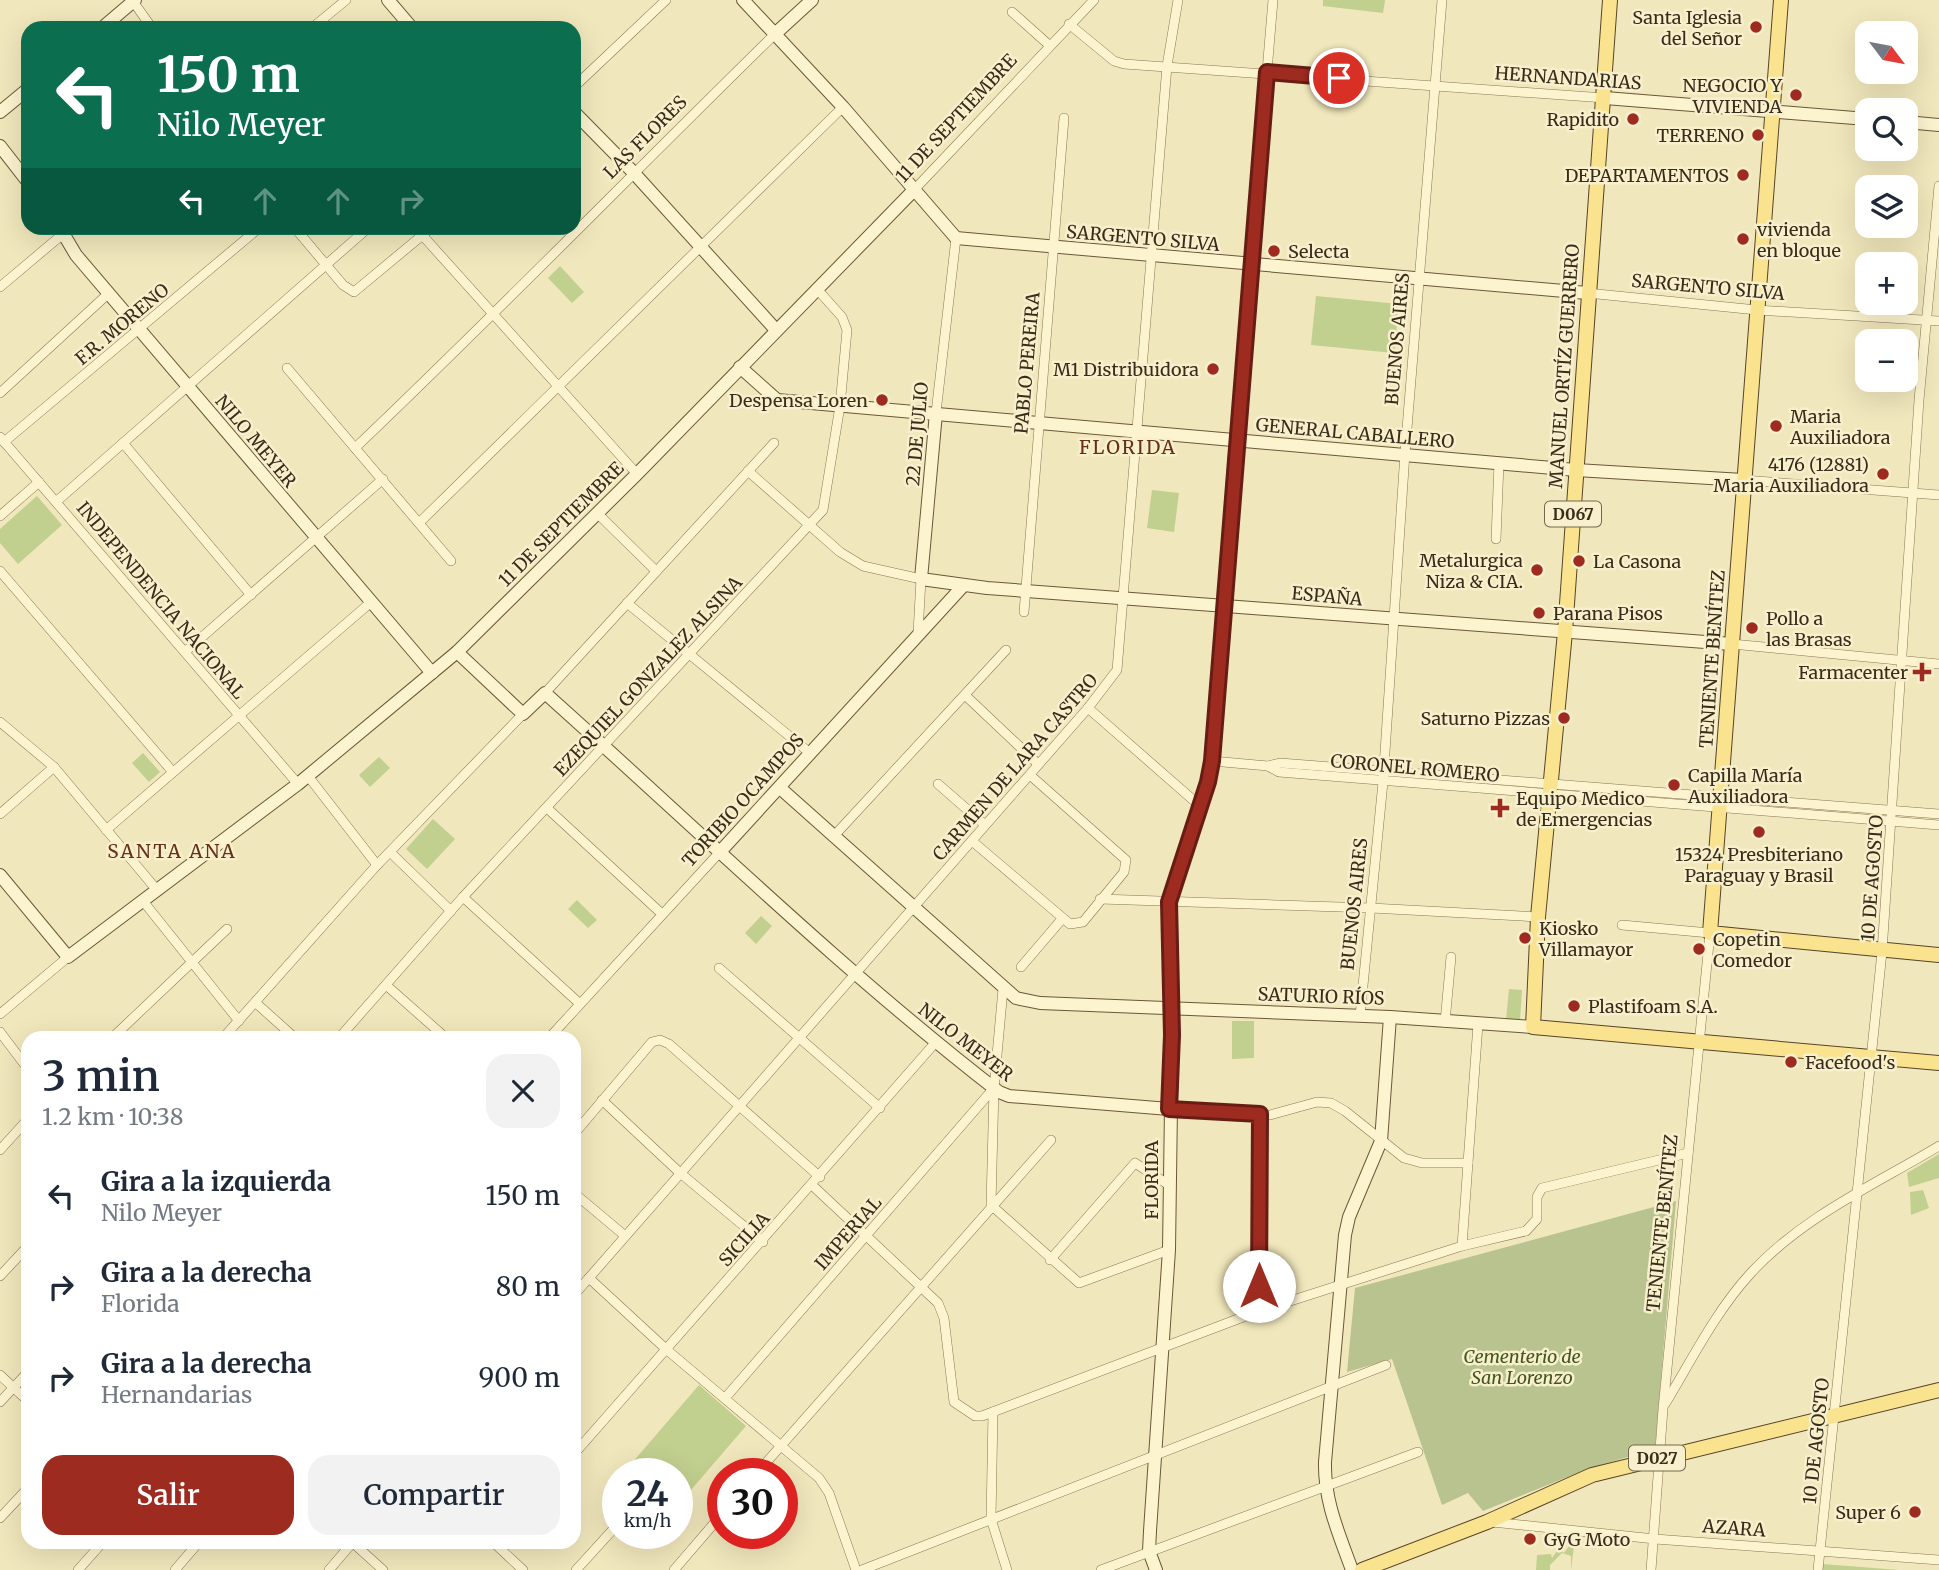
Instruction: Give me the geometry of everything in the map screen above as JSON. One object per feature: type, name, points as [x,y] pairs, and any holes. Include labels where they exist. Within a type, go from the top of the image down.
[{"type":"main road","name":"MANUEL ORTÍZ GUERRERO","points":[[1533,1027],[1538,917],[1564,632],[1587,293],[1605,98],[1610,0]]},
{"type":"main road","name":"TENIENTE BENÍTEZ","points":[[1710,933],[1781,0]]},
{"type":"main road","points":[[1710,933],[1882,952],[1939,955]]},
{"type":"main road","name":"SATURIO RÍOS","points":[[1533,1027],[1939,1063]]},
{"type":"main road","name":"D027","points":[[1362,1570],[1487,1522],[1591,1475],[1834,1413],[1939,1390]]},
{"type":"street","points":[[320,21],[346,0]]},
{"type":"street","points":[[388,0],[406,21]]},
{"type":"street","points":[[581,80],[666,0]]},
{"type":"street","points":[[743,0],[843,107],[956,238]]},
{"type":"street","name":"LAS FLORES","points":[[581,226],[812,0]]},
{"type":"street","name":"11 DE SEPTIEMBRE","points":[[0,1014],[156,889],[303,780],[457,652],[914,190],[1094,0]]},
{"type":"street","name":"CARMEN DE LARA CASTRO","points":[[581,1287],[737,1105],[1030,775],[1088,708],[1116,670],[1167,66],[1178,0]]},
{"type":"street","name":"FLORIDA","points":[[1156,1570],[1149,1551],[1169,1251],[1169,902],[1212,761],[1273,0]]},
{"type":"street","name":"BUENOS AIRES","points":[[1360,1016],[1383,782],[1392,620],[1442,0]]},
{"type":"street","points":[[110,21],[133,1],[147,21]]},
{"type":"street","points":[[1013,12],[1049,45]]},
{"type":"street","name":"HERNANDARIAS","points":[[1069,24],[1114,61],[1855,118]]},
{"type":"street","points":[[0,112],[21,95]]},
{"type":"street","points":[[421,523],[843,107]]},
{"type":"street","name":"PABLO PEREIRA","points":[[1024,612],[1064,118]]},
{"type":"street","points":[[581,120],[633,172],[776,330]]},
{"type":"street","points":[[1918,123],[1939,125]]},
{"type":"street","points":[[0,146],[21,173]]},
{"type":"street","name":"10 DE AGOSTO","points":[[1818,1570],[1882,952],[1926,320],[1939,186]]},
{"type":"street","points":[[0,286],[58,235]]},
{"type":"street","name":"NILO MEYER","points":[[68,235],[76,255],[432,673]]},
{"type":"street","name":"F.R. MORENO","points":[[2,440],[140,330],[251,235]]},
{"type":"street","points":[[301,235],[343,285],[354,292],[423,236],[636,474]]},
{"type":"street","points":[[57,501],[360,235]]},
{"type":"street","name":"LAS FLORES","points":[[355,448],[495,314],[572,235]]},
{"type":"street","name":"SARGENTO SILVA","points":[[956,238],[1757,310],[1939,321]]},
{"type":"street","name":"22 DE JULIO","points":[[918,633],[936,413],[956,238]]},
{"type":"street","name":"EZEQUIEL GONZALEZ ALSINA","points":[[345,1031],[463,897],[824,510],[828,496],[847,330],[842,317],[817,289]]},
{"type":"street","points":[[0,393],[109,293]]},
{"type":"street","name":"GENERAL CABALLERO","points":[[740,367],[776,400],[1576,470],[1939,495]]},
{"type":"street","points":[[287,368],[451,561]]},
{"type":"street","name":"INDEPENDENCIA NACIONAL","points":[[2,440],[186,651],[238,716],[303,780],[377,865]]},
{"type":"street","points":[[123,443],[251,596]]},
{"type":"street","points":[[230,1031],[377,865],[545,692],[774,443]]},
{"type":"street","points":[[1496,539],[1499,463]]},
{"type":"street","name":"ESPAÑA","points":[[748,471],[840,552],[863,566],[963,586],[1732,644],[1939,664]]},
{"type":"street","points":[[186,651],[383,479]]},
{"type":"street","points":[[0,516],[38,482]]},
{"type":"street","points":[[597,513],[656,571]]},
{"type":"street","points":[[0,571],[172,771]]},
{"type":"street","name":"TORIBIO OCAMPOS","points":[[555,1031],[963,586]]},
{"type":"street","points":[[106,830],[370,603]]},
{"type":"street","points":[[627,603],[810,752]]},
{"type":"street","points":[[833,837],[1006,650]]},
{"type":"street","points":[[457,652],[523,714]]},
{"type":"street","name":"NILO MEYER","points":[[545,692],[719,853],[935,1043],[994,1088],[1009,1096],[1269,1115],[1317,1102],[1331,1103],[1404,1158],[1422,1163],[1468,1163]]},
{"type":"street","points":[[965,696],[1038,764]]},
{"type":"street","points":[[1088,708],[1200,806]]},
{"type":"street","points":[[0,722],[54,767],[156,889]]},
{"type":"street","name":"CORONEL ROMERO","points":[[1212,761],[1268,766],[1280,763],[1383,782],[1549,788]]},
{"type":"street","points":[[0,814],[54,767]]},
{"type":"street","name":"CORONEL ROMERO","points":[[1318,771],[1383,771],[1939,825]]},
{"type":"street","points":[[972,841],[1062,919],[1079,925],[1124,872],[1126,860],[1030,775]]},
{"type":"street","points":[[938,784],[985,825]]},
{"type":"street","name":"SATURIO RÍOS","points":[[780,788],[1016,998],[1040,1003],[1390,1017],[1533,1027]]},
{"type":"street","name":"CORONEL ROMERO","points":[[1721,802],[1939,814]]},
{"type":"street","points":[[547,808],[662,914]]},
{"type":"street","points":[[391,853],[451,911]]},
{"type":"street","points":[[0,875],[68,957]]},
{"type":"street","points":[[463,897],[579,1003]]},
{"type":"street","points":[[1100,899],[1371,908],[1538,917]]},
{"type":"street","points":[[143,901],[239,1021]]},
{"type":"street","points":[[1021,967],[1062,919]]},
{"type":"street","points":[[1622,925],[1710,933]]},
{"type":"street","points":[[119,1031],[227,929]]},
{"type":"street","name":"TENIENTE BENÍTEZ","points":[[1651,1570],[1663,1409],[1710,933]]},
{"type":"street","points":[[1446,1022],[1451,957]]},
{"type":"street","points":[[719,968],[880,1108]]},
{"type":"street","points":[[386,985],[438,1031]]},
{"type":"street","points":[[1003,989],[994,1088],[991,1205],[1079,1283],[1169,1251]]},
{"type":"street","points":[[256,1003],[287,1031]]},
{"type":"street","points":[[1362,1570],[1325,1486],[1340,1284],[1349,1217],[1381,1141],[1390,1017]]},
{"type":"street","points":[[1462,1246],[1478,1024]]},
{"type":"street","points":[[0,1032],[21,1060]]},
{"type":"street","points":[[581,1126],[652,1042],[660,1040],[669,1044],[820,1177]]},
{"type":"street","name":"SICILIA","points":[[581,1446],[935,1043]]},
{"type":"street","name":"IMPERIAL","points":[[726,1397],[994,1088]]},
{"type":"street","points":[[602,1100],[679,1172],[763,1242]]},
{"type":"street","points":[[1259,1311],[1260,1114]]},
{"type":"street","points":[[0,1150],[21,1127]]},
{"type":"street","points":[[770,1458],[1051,1140]]},
{"type":"street","points":[[1663,1409],[1748,1276],[1791,1235],[1939,1146]]},
{"type":"street","points":[[813,1185],[939,1303],[944,1318],[954,1402],[975,1416],[993,1412],[1259,1311],[1462,1246],[1526,1231],[1537,1219],[1536,1196],[1542,1188],[1552,1183],[1608,1173],[1688,1153]]},
{"type":"street","points":[[1050,1260],[1135,1163],[1169,1185]]},
{"type":"street","points":[[581,1199],[624,1236]]},
{"type":"street","points":[[0,1276],[21,1254]]},
{"type":"street","points":[[589,1278],[667,1350],[726,1397],[824,1484],[856,1570]]},
{"type":"street","points":[[862,1570],[991,1518],[1332,1389],[1386,1365]]},
{"type":"street","points":[[0,1375],[21,1395]]},
{"type":"street","points":[[0,1402],[21,1379]]},
{"type":"street","points":[[993,1412],[991,1518],[1007,1570]]},
{"type":"street","points":[[1101,1570],[1418,1452]]},
{"type":"street","points":[[0,1518],[21,1496]]},
{"type":"street","points":[[1525,1504],[1527,1525]]},
{"type":"street","name":"AZARA","points":[[1487,1522],[1655,1539],[1939,1560]]},
{"type":"street","points":[[674,1570],[707,1532]]},
{"type":"street","points":[[576,1570],[602,1542]]},
{"type":"street","points":[[78,1570],[97,1549]]},
{"type":"street","points":[[175,1570],[193,1549]]},
{"type":"street","points":[[329,1570],[347,1549]]},
{"type":"street","points":[[360,1549],[383,1570]]},
{"type":"street","points":[[502,1549],[523,1570]]},
{"type":"green space","points":[[1323,0],[1385,0],[1383,13],[1323,6]]},
{"type":"green space","points":[[560,266],[584,292],[572,303],[548,278]]},
{"type":"green space","points":[[1316,296],[1399,304],[1394,353],[1311,345]]},
{"type":"green space","points":[[1152,490],[1179,493],[1174,532],[1147,528]]},
{"type":"green space","points":[[37,496],[62,525],[18,564],[0,543],[0,529]]},
{"type":"green space","points":[[143,753],[160,772],[149,782],[132,763]]},
{"type":"green space","points":[[379,757],[390,768],[370,787],[359,775]]},
{"type":"green space","points":[[433,819],[455,839],[427,869],[406,849]]},
{"type":"green space","points":[[577,900],[597,920],[588,928],[568,909]]},
{"type":"green space","points":[[761,916],[772,926],[756,944],[745,933]]},
{"type":"green space","points":[[1509,989],[1522,990],[1520,1021],[1506,1020]]},
{"type":"green space","points":[[1232,1021],[1254,1021],[1254,1058],[1232,1059]]},
{"type":"green space","points":[[1939,1154],[1939,1178],[1909,1187],[1907,1173]]},
{"type":"green space","points":[[1923,1190],[1929,1208],[1911,1215],[1910,1192]]},
{"type":"green space","name":"Cementerio de San Lorenzo","points":[[1676,1201],[1655,1449],[1590,1468],[1483,1511],[1468,1493],[1442,1505],[1392,1359],[1347,1372],[1355,1288]]},
{"type":"green space","points":[[699,1385],[746,1426],[718,1458],[707,1458],[707,1471],[693,1488],[693,1458],[636,1458]]},
{"type":"green space","points":[[1571,1543],[1574,1546],[1571,1570],[1571,1556],[1562,1553],[1550,1565],[1550,1570],[1536,1570],[1537,1555],[1551,1554],[1552,1558],[1559,1548],[1564,1553]]},
{"type":"green space","points":[[1822,1564],[1900,1570],[1821,1570]]},
{"type":"place","name":"Santa Iglesia del Señor","points":[[1756,27]]},
{"type":"place","name":"NEGOCIO Y VIVIENDA","points":[[1796,95]]},
{"type":"place","name":"Rapidito","points":[[1633,119]]},
{"type":"place","name":"TERRENO","points":[[1758,135]]},
{"type":"place","name":"DEPARTAMENTOS","points":[[1743,175]]},
{"type":"place","name":"vivienda en bloque","points":[[1743,239]]},
{"type":"place","name":"Selecta","points":[[1274,251]]},
{"type":"place","name":"M1 Distribuidora","points":[[1213,369]]},
{"type":"place","name":"Despensa Loren","points":[[882,400]]},
{"type":"place","name":"Maria Auxiliadora","points":[[1776,426]]},
{"type":"place","name":"4176 (12881) Maria Auxiliadora","points":[[1883,474]]},
{"type":"place","name":"La Casona","points":[[1579,561]]},
{"type":"place","name":"Metalurgica Niza & CIA.","points":[[1537,570]]},
{"type":"place","name":"Parana Pisos","points":[[1539,613]]},
{"type":"place","name":"Pollo a las Brasas","points":[[1752,628]]},
{"type":"place","name":"Farmacenter","points":[[1922,672]]},
{"type":"place","name":"Saturno Pizzas","points":[[1564,718]]},
{"type":"place","name":"Capilla María Auxiliadora","points":[[1674,785]]},
{"type":"place","name":"Equipo Medico de Emergencias","points":[[1500,808]]},
{"type":"place","name":"15324 Presbiteriano Paraguay y Brasil","points":[[1759,832]]},
{"type":"place","name":"Kiosko Villamayor","points":[[1525,938]]},
{"type":"place","name":"Copetin Comedor","points":[[1699,949]]},
{"type":"place","name":"Plastifoam S.A.","points":[[1574,1006]]},
{"type":"place","name":"Facefood's","points":[[1791,1062]]},
{"type":"place","name":"Super 6","points":[[1915,1512]]},
{"type":"place","name":"GyG Moto","points":[[1530,1539]]},
{"type":"district","name":"FLORIDA","points":[[1128,447]]},
{"type":"district","name":"SANTA ANA","points":[[172,851]]},
{"type":"route","points":[[1259,1286],[1260,1114],[1169,1109],[1172,1035],[1169,902],[1176,873],[1208,782],[1212,761],[1233,467],[1267,72],[1339,78]]}]
